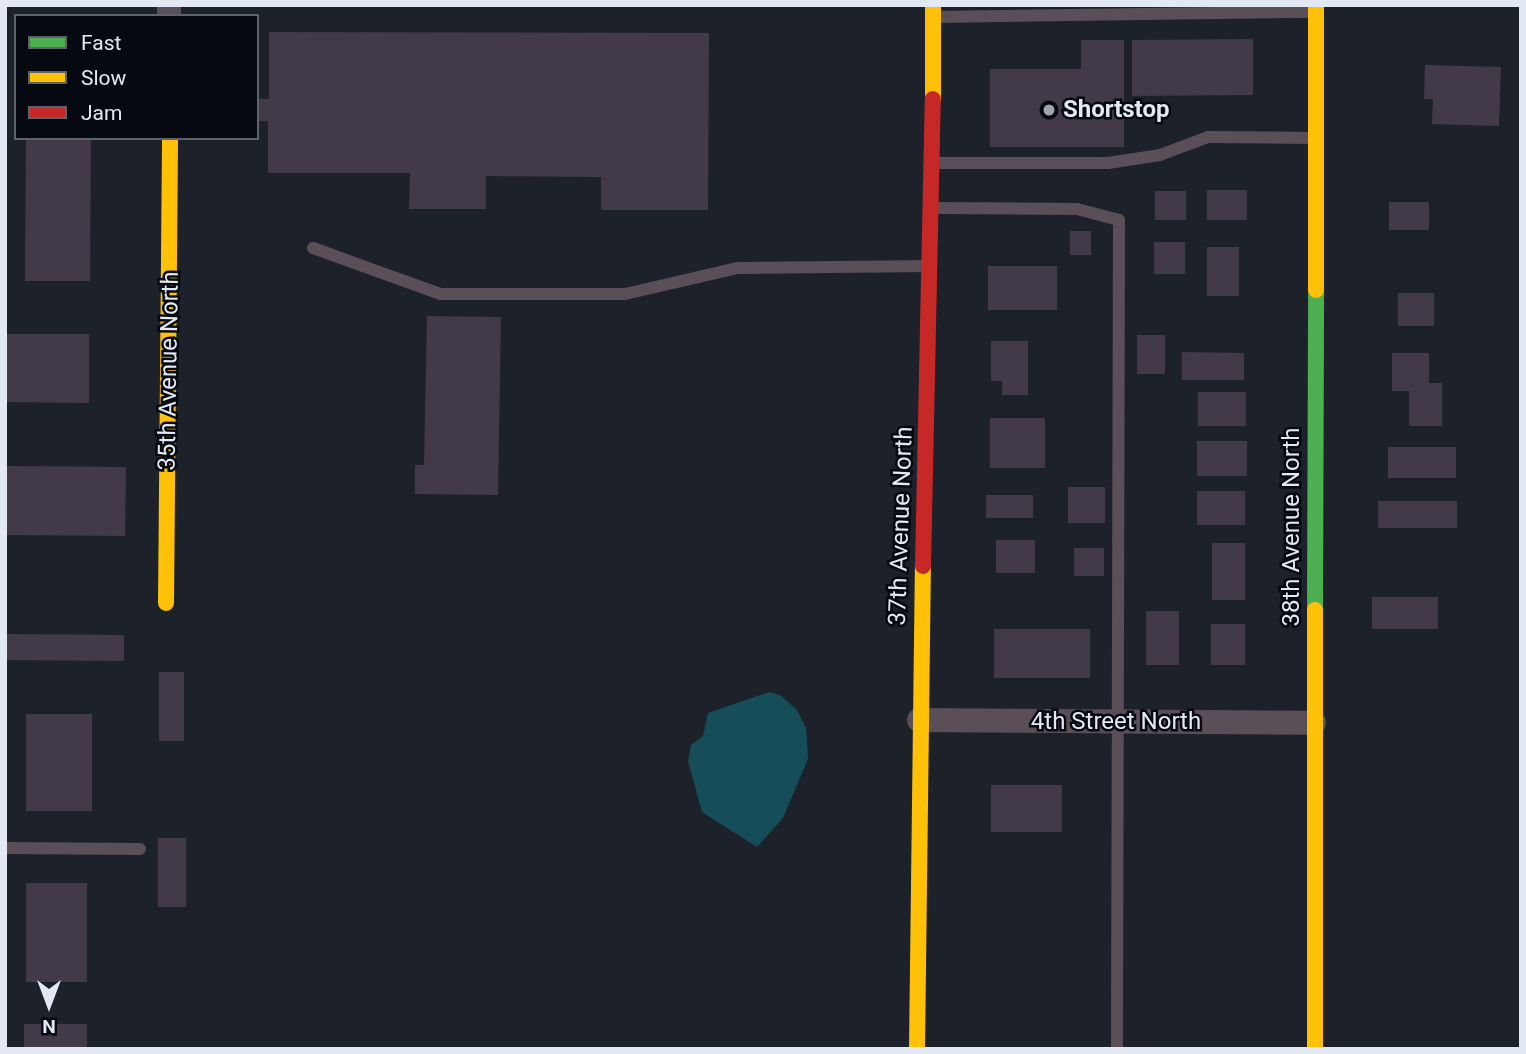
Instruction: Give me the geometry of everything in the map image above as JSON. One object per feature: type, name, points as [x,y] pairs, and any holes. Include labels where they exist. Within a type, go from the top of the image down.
[{"type":"street","name":"38th Avenue North","points":[[1315,1049],[1316,9]]},
{"type":"street","name":"37th Avenue North","points":[[918,1049],[919,720],[932,266],[933,11]]},
{"type":"street","name":"35th Avenue North","points":[[166,603],[170,140]]},
{"type":"street","name":"4th Street North","points":[[919,720],[1314,723]]},
{"type":"lane","points":[[933,11],[1316,9]]},
{"type":"lane","points":[[933,163],[1133,161],[1208,137],[1315,138]]},
{"type":"lane","points":[[933,208],[1076,209],[1119,220],[1117,1049]]},
{"type":"lane","points":[[313,248],[440,294],[625,294],[738,268],[932,266]]},
{"type":"lane","points":[[5,848],[141,849]]},
{"type":"water","points":[[769,692],[780,695],[797,710],[806,728],[808,759],[783,818],[757,847],[702,812],[688,761],[691,745],[703,736],[708,713]]},
{"type":"building","points":[[269,32],[709,33],[708,210],[601,210],[601,177],[486,176],[486,209],[409,209],[410,173],[268,173],[268,121],[259,121],[259,99],[269,99]]},
{"type":"building","points":[[1253,39],[1253,95],[1132,96],[1132,40]]},
{"type":"building","points":[[1081,40],[1124,40],[1124,147],[990,147],[990,69],[1081,69]]},
{"type":"building","points":[[1425,65],[1501,67],[1499,126],[1432,124],[1433,99],[1424,99]]},
{"type":"building","points":[[26,140],[91,140],[90,281],[25,281]]},
{"type":"building","points":[[1207,190],[1247,190],[1247,220],[1207,220]]},
{"type":"building","points":[[1155,191],[1186,191],[1186,220],[1155,220]]},
{"type":"building","points":[[1389,202],[1429,202],[1429,230],[1389,230]]},
{"type":"building","points":[[1070,231],[1091,231],[1091,255],[1070,255]]},
{"type":"building","points":[[1154,242],[1185,242],[1185,274],[1154,274]]},
{"type":"building","points":[[1207,247],[1239,247],[1239,296],[1207,296]]},
{"type":"building","points":[[988,266],[1057,266],[1057,310],[988,310]]},
{"type":"building","points":[[1398,293],[1434,293],[1434,326],[1398,326]]},
{"type":"building","points":[[427,316],[501,317],[498,495],[415,494],[415,465],[424,465]]},
{"type":"building","points":[[5,334],[89,334],[89,403],[5,402]]},
{"type":"building","points":[[1137,335],[1165,335],[1165,374],[1137,374]]},
{"type":"building","points":[[991,341],[1028,341],[1028,395],[1002,395],[1002,381],[991,381]]},
{"type":"building","points":[[1182,352],[1244,353],[1244,380],[1182,380]]},
{"type":"building","points":[[1392,353],[1429,353],[1429,383],[1442,383],[1442,426],[1409,426],[1409,391],[1392,391]]},
{"type":"building","points":[[1198,392],[1246,392],[1246,426],[1198,426]]},
{"type":"building","points":[[990,418],[1045,418],[1045,468],[990,468]]},
{"type":"building","points":[[1197,441],[1247,441],[1247,476],[1197,476]]},
{"type":"building","points":[[1388,447],[1456,447],[1456,478],[1388,478]]},
{"type":"building","points":[[5,466],[126,467],[125,536],[5,535]]},
{"type":"building","points":[[1068,487],[1105,487],[1105,523],[1068,523]]},
{"type":"building","points":[[1197,491],[1245,491],[1245,525],[1197,525]]},
{"type":"building","points":[[986,495],[1033,495],[1033,518],[986,518]]},
{"type":"building","points":[[1378,501],[1457,501],[1457,528],[1378,528]]},
{"type":"building","points":[[996,540],[1035,540],[1035,573],[996,573]]},
{"type":"building","points":[[1212,543],[1245,543],[1245,600],[1212,600]]},
{"type":"building","points":[[1074,548],[1104,548],[1104,576],[1074,576]]},
{"type":"building","points":[[1372,597],[1438,597],[1438,629],[1372,629]]},
{"type":"building","points":[[1146,611],[1179,611],[1179,665],[1146,665]]},
{"type":"building","points":[[1211,624],[1245,624],[1245,665],[1211,665]]},
{"type":"building","points":[[994,629],[1090,629],[1090,678],[994,678]]},
{"type":"building","points":[[5,634],[124,635],[124,661],[5,660]]},
{"type":"building","points":[[159,672],[184,672],[184,741],[159,741]]},
{"type":"building","points":[[26,714],[92,714],[92,811],[26,811]]},
{"type":"building","points":[[991,785],[1062,785],[1062,832],[991,832]]},
{"type":"building","points":[[158,838],[186,838],[186,907],[158,907]]},
{"type":"building","points":[[26,883],[87,883],[87,982],[26,982]]},
{"type":"building","points":[[24,1024],[87,1024],[87,1049],[24,1049]]},
{"type":"traffic: fast","points":[[1315,610],[1316,290]]},
{"type":"traffic: slow","points":[[933,5],[933,99]]},
{"type":"traffic: slow","points":[[1316,5],[1316,290]]},
{"type":"traffic: slow","points":[[166,603],[170,140]]},
{"type":"traffic: slow","points":[[917,1049],[923,566]]},
{"type":"traffic: slow","points":[[1315,610],[1315,1049]]},
{"type":"traffic: jam","points":[[923,566],[933,99]]},
{"type":"place","name":"Shortstop","points":[[1049,110]]}]
